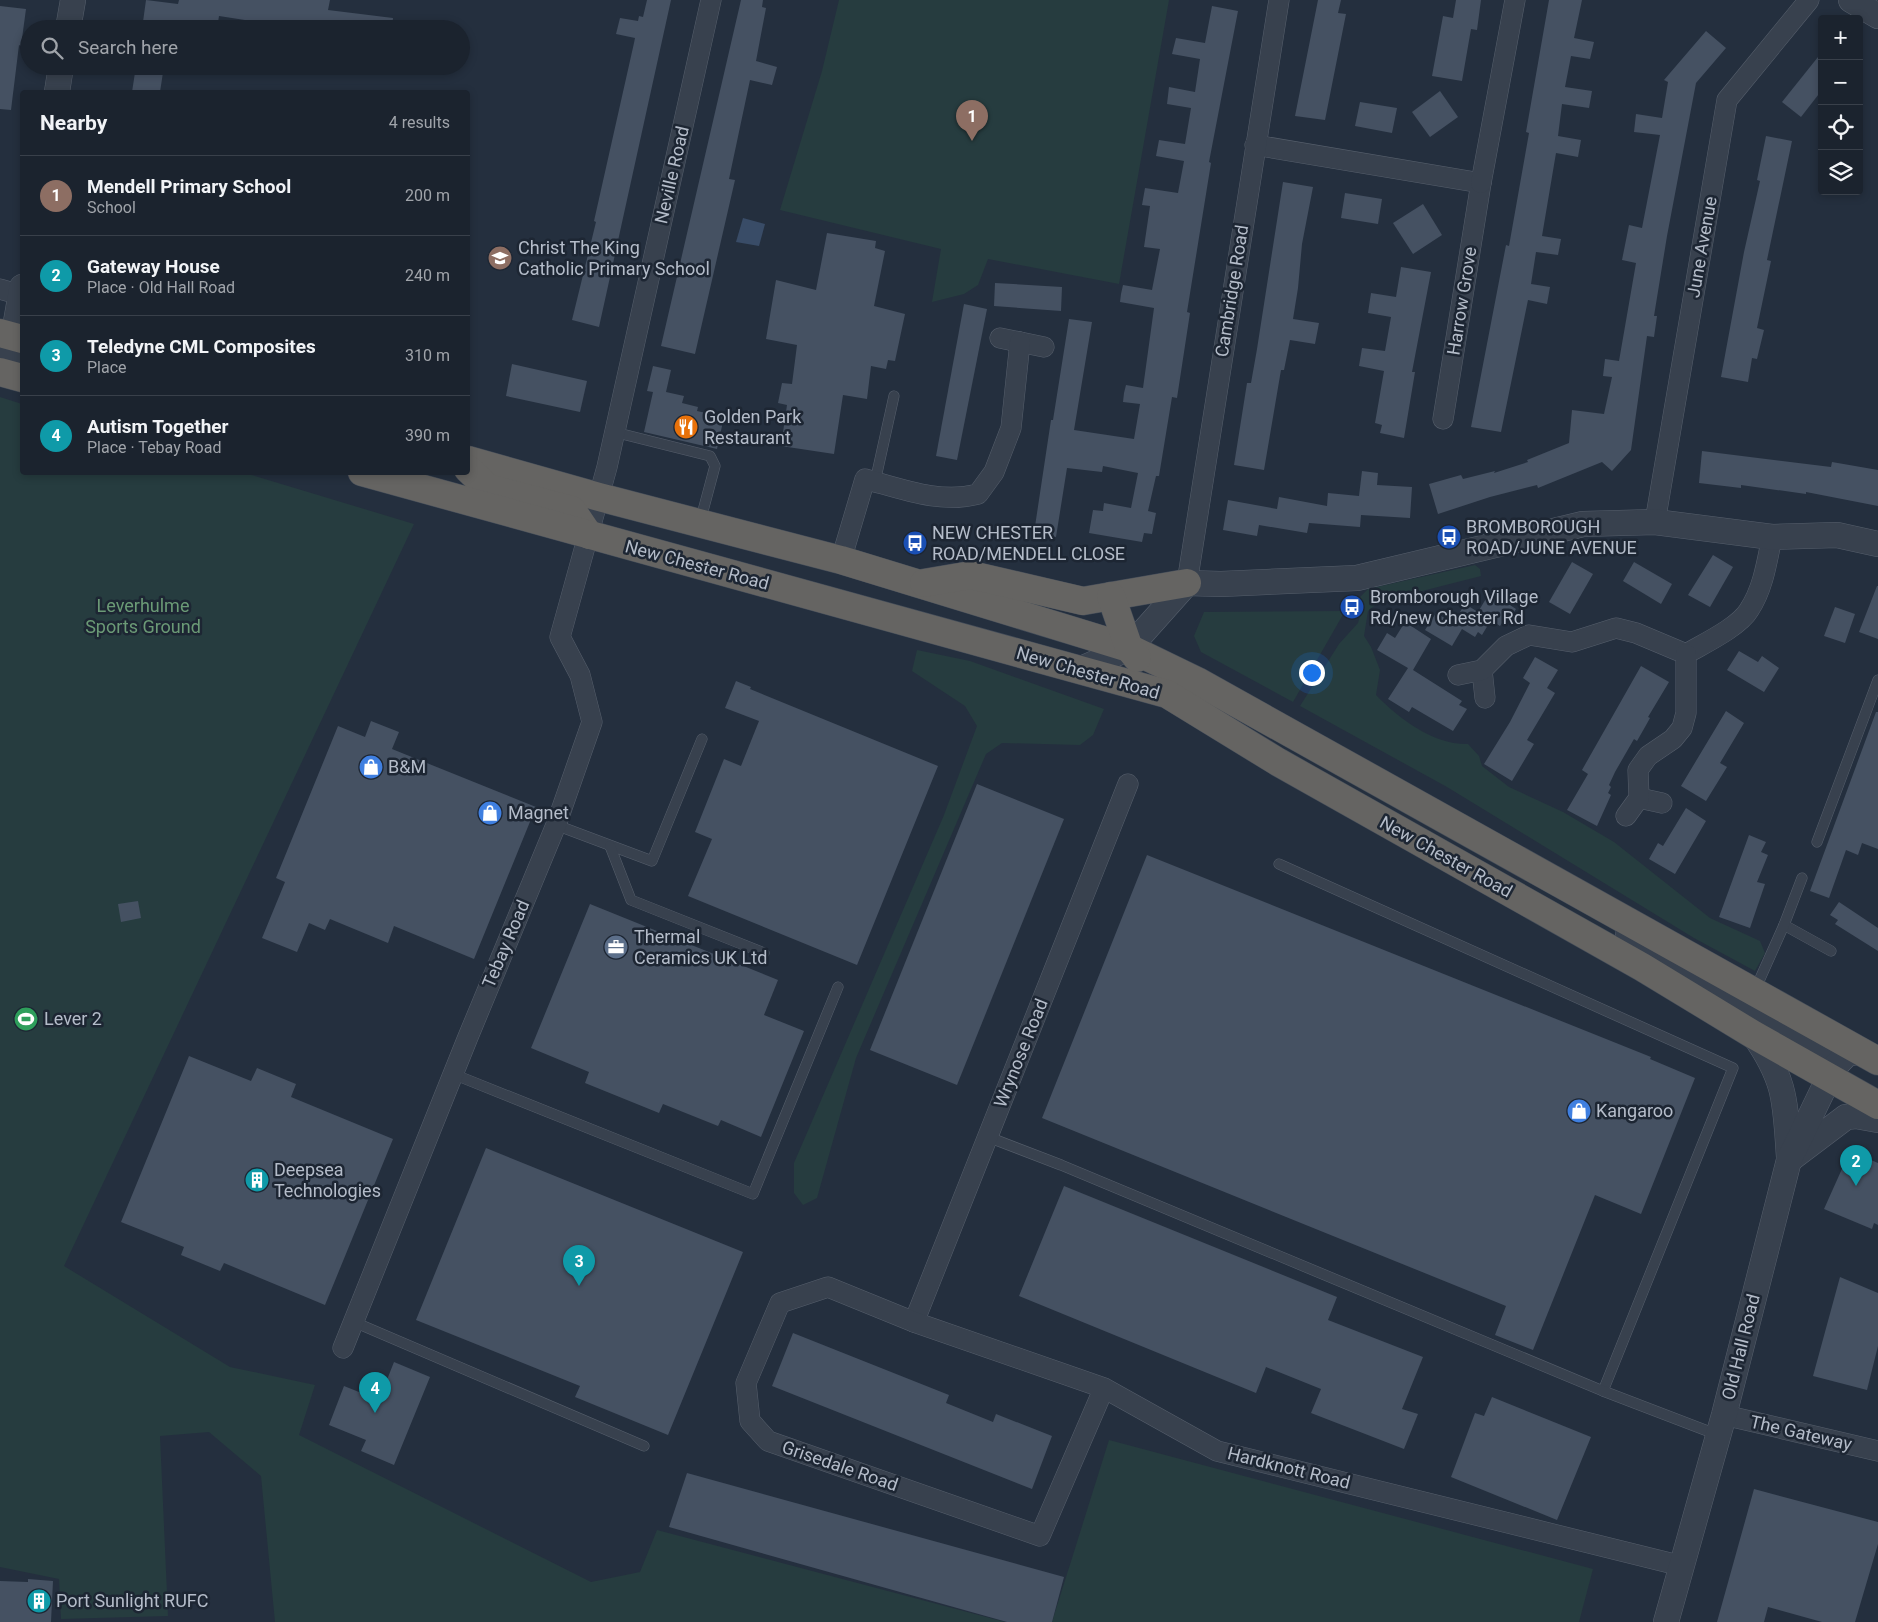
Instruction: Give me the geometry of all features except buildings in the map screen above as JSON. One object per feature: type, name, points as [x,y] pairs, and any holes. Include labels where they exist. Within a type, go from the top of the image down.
[{"type":"highway","name":"New Chester Road","points":[[470,461],[599,497],[841,560],[1129,648],[1197,681],[1870,1056]]},
{"type":"highway","points":[[470,471],[488,488],[572,510],[589,535]]},
{"type":"highway","name":"New Chester Road","points":[[373,475],[1167,694],[1278,762],[1642,967],[1754,1035],[1878,1105]]},
{"type":"highway","points":[[920,584],[971,575],[1083,601],[1187,583]]},
{"type":"highway","points":[[1111,596],[1129,648],[1167,694]]},
{"type":"street","points":[[70,20],[73,0]]},
{"type":"street","name":"Neville Road","points":[[589,535],[711,0]]},
{"type":"street","name":"Cambridge Road","points":[[1187,583],[1254,145],[1279,0]]},
{"type":"street","name":"Harrow Grove","points":[[1443,419],[1481,183],[1515,0]]},
{"type":"street","name":"June Avenue","points":[[1655,522],[1727,100],[1809,0]]},
{"type":"street","points":[[1851,0],[1878,16]]},
{"type":"street","points":[[57,90],[60,75]]},
{"type":"street","points":[[1254,145],[1481,183]]},
{"type":"street","points":[[10,375],[15,290]]},
{"type":"street","points":[[1000,338],[1044,347]]},
{"type":"street","points":[[841,560],[865,479],[941,498],[962,498],[978,494],[994,472],[1011,428],[1020,342]]},
{"type":"street","points":[[1079,670],[1129,648],[1187,583],[1221,584],[1357,578],[1583,524],[1655,522],[1772,537],[1837,536],[1878,544]]},
{"type":"street","name":"Tebay Road","points":[[344,1348],[453,1074],[556,825],[592,722],[580,675],[560,636],[589,535]]},
{"type":"street","points":[[1686,654],[1720,635],[1749,612],[1764,577],[1772,537]]},
{"type":"street","points":[[1458,674],[1482,670],[1506,646],[1529,635],[1572,642],[1616,628],[1636,633],[1686,654]]},
{"type":"street","points":[[1626,816],[1639,798],[1638,770],[1648,756],[1673,739],[1682,728],[1686,713],[1686,654]]},
{"type":"street","points":[[1482,670],[1485,698]]},
{"type":"street","name":"Wrynose Road","points":[[914,1322],[1128,784]]},
{"type":"street","points":[[1639,798],[1662,803]]},
{"type":"street","points":[[1428,809],[1655,952],[1809,1043],[1825,1059],[1828,1077]]},
{"type":"street","points":[[1754,1035],[1769,1056],[1782,1086],[1789,1160]]},
{"type":"street","name":"Old Hall Road","points":[[1666,1622],[1721,1425],[1789,1160],[1828,1077],[1847,1054],[1870,1056]]},
{"type":"street","points":[[1789,1160],[1846,1117],[1856,1116],[1878,1120]]},
{"type":"street","name":"Grisedale Road","points":[[914,1322],[828,1287],[780,1303],[746,1383],[750,1421],[768,1441],[1040,1536],[1104,1388]]},
{"type":"street","name":"Hardknott Road","points":[[914,1322],[1104,1388],[1217,1450],[1682,1566]]},
{"type":"street","name":"The Gateway","points":[[1721,1425],[1877,1448]]},
{"type":"lane","points":[[875,482],[894,396]]},
{"type":"lane","points":[[614,432],[710,456],[715,466],[700,522]]},
{"type":"lane","points":[[1817,842],[1878,680]]},
{"type":"lane","points":[[556,825],[652,861],[702,740]]},
{"type":"lane","points":[[610,846],[631,900],[764,953]]},
{"type":"lane","points":[[1280,864],[1733,1068],[1603,1391]]},
{"type":"lane","points":[[1754,992],[1802,878]]},
{"type":"lane","points":[[1784,924],[1831,951]]},
{"type":"lane","points":[[453,1074],[754,1194],[838,987]]},
{"type":"lane","points":[[988,1137],[1061,1165],[1603,1391],[1721,1425]]},
{"type":"lane","points":[[354,1322],[644,1446]]},
{"type":"green space","points":[[839,0],[1169,0],[1119,284],[988,259],[978,285],[964,294],[932,302],[941,249],[780,210],[822,71]]},
{"type":"green space","name":"Leverhulme Sports Ground","points":[[0,397],[20,403],[20,475],[252,475],[414,524],[64,1266],[230,1367],[315,1385],[299,1435],[591,1582],[640,1572],[657,1530],[1005,1622],[275,1622],[261,1476],[209,1432],[160,1436],[168,1616],[61,1619],[59,1579],[0,1567]]},
{"type":"green space","points":[[1475,565],[1480,569],[1481,576],[1379,602],[1368,611],[1364,636],[1371,647],[1380,670],[1376,695],[1395,713],[1418,729],[1443,740],[1468,744],[1479,756],[1482,766],[1509,787],[1563,812],[1614,842],[1710,918],[1760,941],[1765,953],[1755,971],[1694,938],[1447,787],[1300,706],[1339,644],[1358,623],[1362,609],[1359,598],[1368,589]]},
{"type":"green space","points":[[1345,611],[1293,702],[1201,652],[1194,636],[1204,612]]},
{"type":"green space","points":[[917,650],[970,661],[1104,709],[1093,735],[1080,745],[1002,743],[986,754],[856,1058],[817,1198],[803,1205],[794,1193],[794,1163],[944,815],[977,726],[965,706],[912,671]]},
{"type":"green space","points":[[1109,1440],[1593,1569],[1579,1622],[1052,1622]]},
{"type":"water","points":[[743,218],[765,224],[759,246],[736,242]]},
{"type":"place","name":"Mendell Primary School","points":[[972,141]]},
{"type":"place","name":"Christ The King Catholic Primary School","points":[[500,258]]},
{"type":"place","name":"Golden Park Restaurant","points":[[686,427]]},
{"type":"place","name":"BROMBOROUGH ROAD/JUNE AVENUE","points":[[1449,537]]},
{"type":"place","name":"NEW CHESTER ROAD/MENDELL CLOSE","points":[[915,543]]},
{"type":"place","name":"Bromborough Village Rd/new Chester Rd","points":[[1352,607]]},
{"type":"place","name":"B&M","points":[[371,767]]},
{"type":"place","name":"Magnet","points":[[490,813]]},
{"type":"place","name":"Thermal Ceramics UK Ltd","points":[[616,947]]},
{"type":"place","name":"Lever 2","points":[[26,1019]]},
{"type":"place","name":"Kangaroo","points":[[1579,1111]]},
{"type":"place","name":"Deepsea Technologies","points":[[257,1180]]},
{"type":"place","name":"Gateway House","points":[[1856,1186]]},
{"type":"place","name":"Teledyne CML Composites","points":[[579,1286]]},
{"type":"place","name":"Autism Together","points":[[375,1413]]},
{"type":"place","name":"Port Sunlight RUFC","points":[[39,1601]]}]
